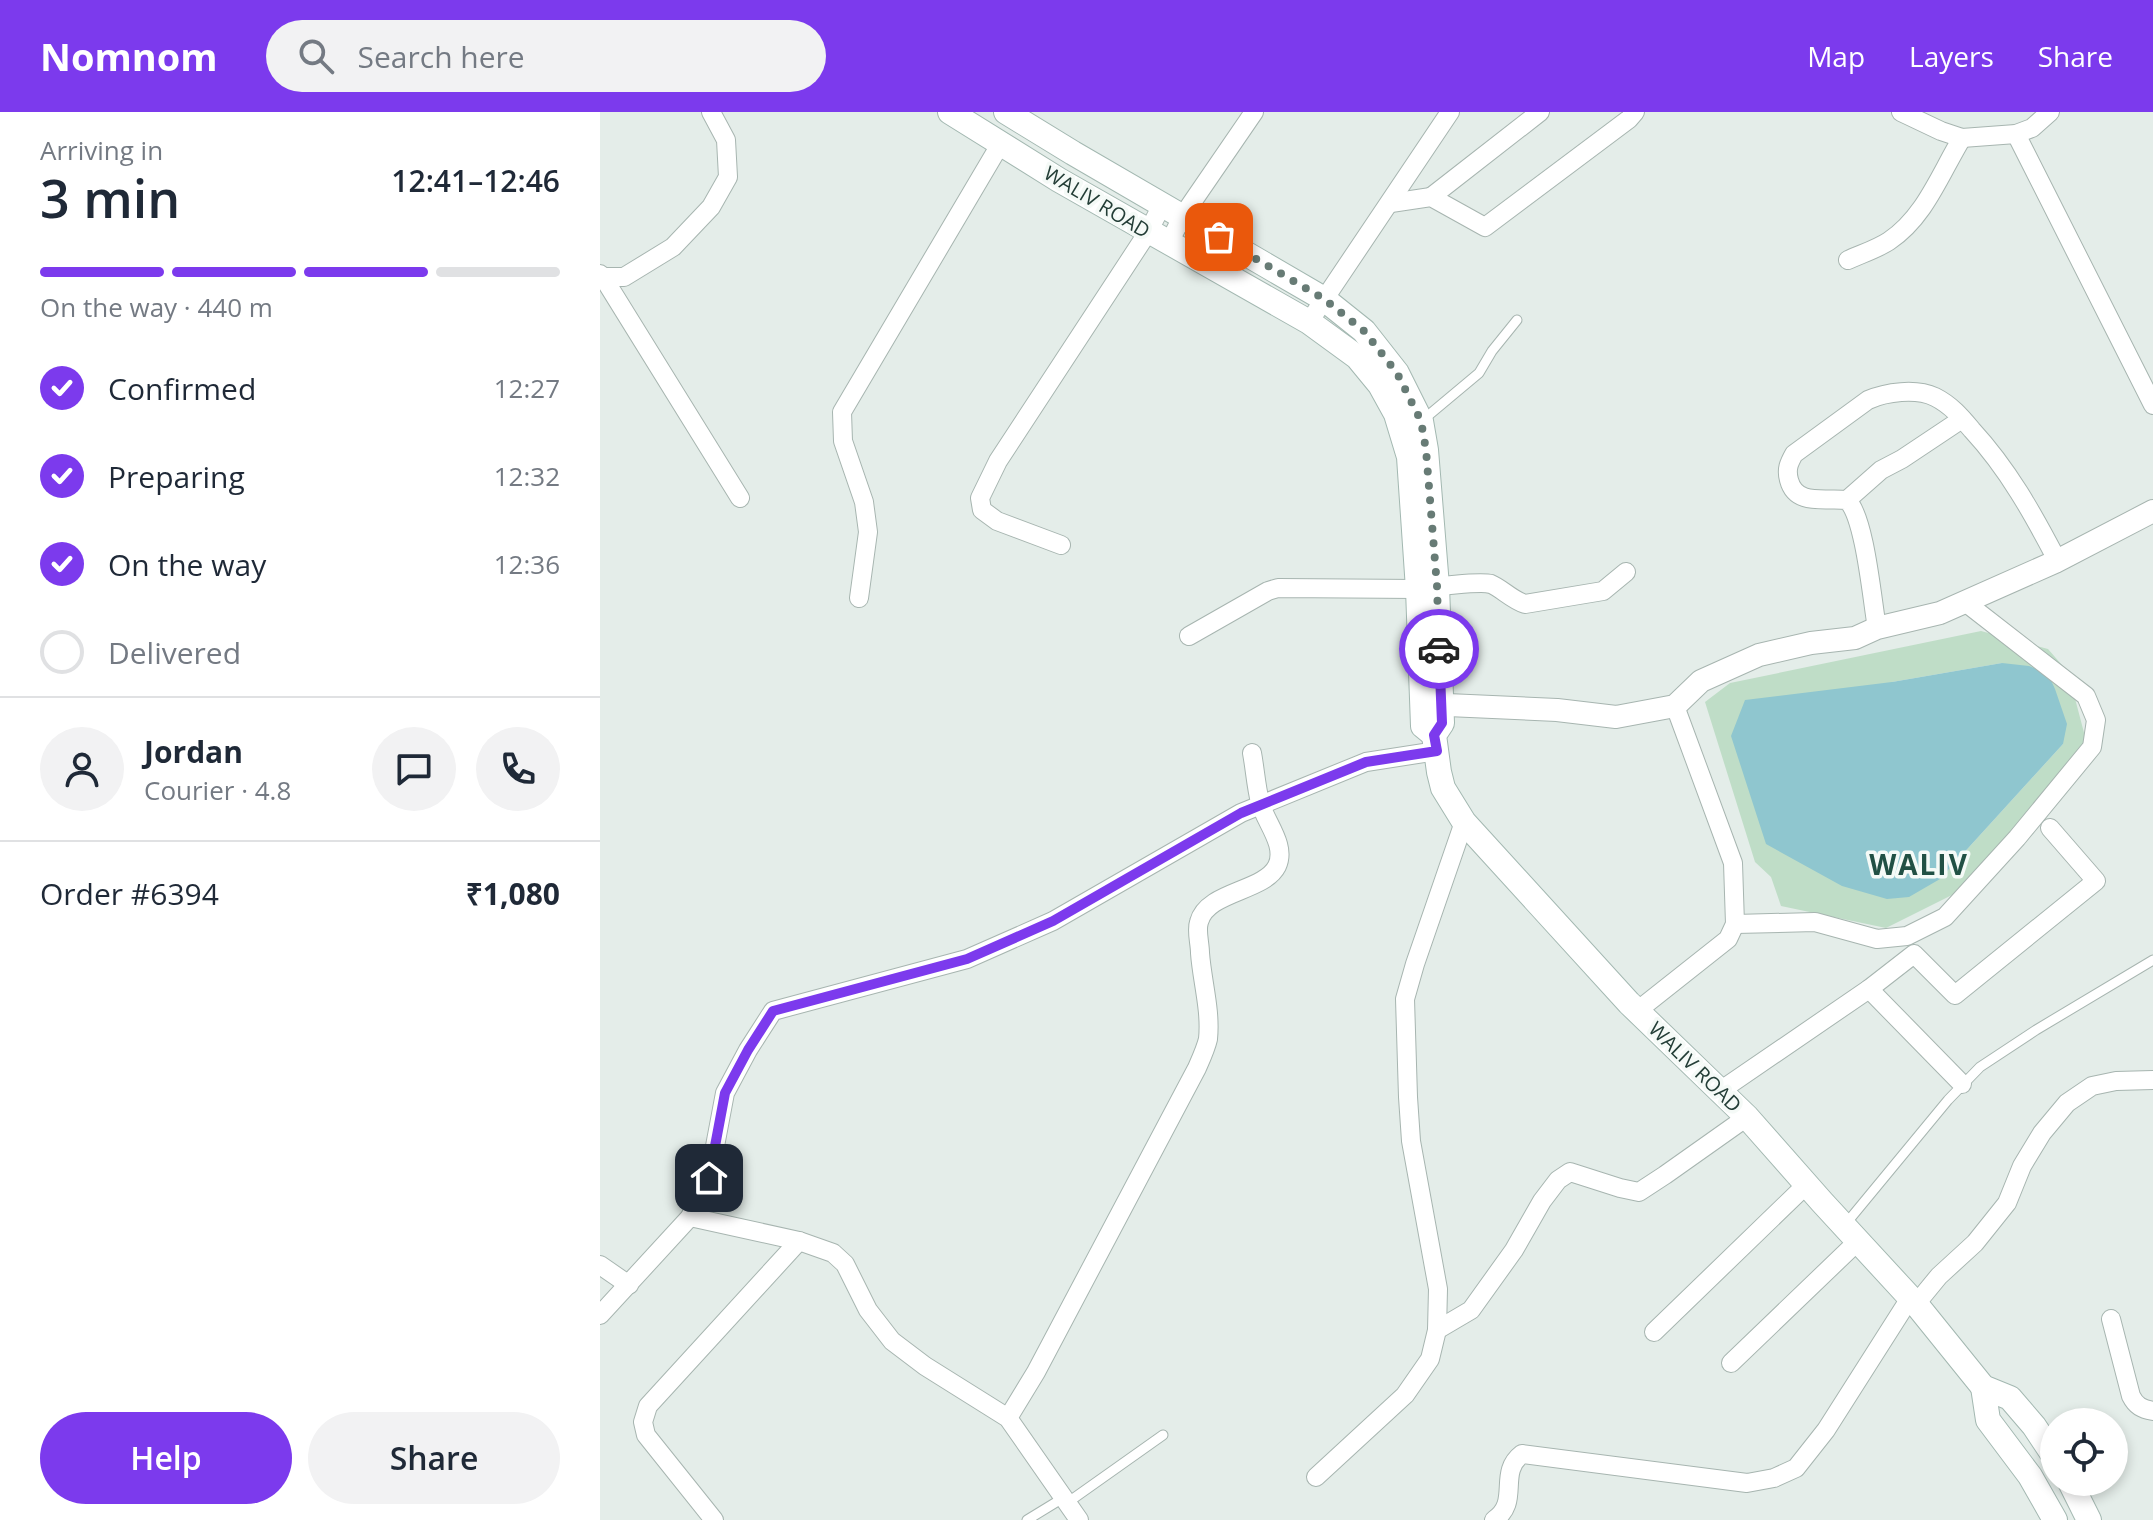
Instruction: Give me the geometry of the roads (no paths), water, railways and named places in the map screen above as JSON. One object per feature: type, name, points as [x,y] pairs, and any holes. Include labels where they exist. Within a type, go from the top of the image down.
[{"type":"main road","name":"WALIV ROAD","points":[[950,112],[1158,238],[1309,322],[1357,357],[1380,385],[1396,414],[1409,457],[1427,587]]},
{"type":"main road","name":"WALIV ROAD","points":[[1006,112],[1324,299],[1364,331],[1397,373],[1421,421],[1426,450],[1431,704],[1423,726],[1436,743],[1443,788],[1464,822],[1637,1011],[1747,1117],[1913,1301],[1983,1387],[2010,1398],[2040,1435]]},
{"type":"main road","name":"WALIV ROAD","points":[[1983,1387],[1988,1420],[2030,1476],[2055,1520]]},
{"type":"main road","points":[[2077,1496],[2089,1520]]},
{"type":"street","points":[[602,275],[624,277],[673,247],[711,207],[728,177],[726,140],[711,112]]},
{"type":"street","points":[[1061,545],[997,521],[982,510],[980,498],[998,461],[1158,238],[1172,211],[1254,112]]},
{"type":"street","points":[[1309,322],[1450,112]]},
{"type":"street","points":[[1391,203],[1431,197],[1540,112]]},
{"type":"street","points":[[1431,197],[1485,227],[1635,112]]},
{"type":"street","points":[[1901,112],[1962,138],[2016,134],[2032,128],[2050,112]]},
{"type":"street","points":[[2016,134],[2153,405]]},
{"type":"street","points":[[1848,260],[1889,241],[1911,221],[1930,198],[1962,138]]},
{"type":"street","points":[[859,598],[868,532],[864,502],[843,441],[842,412],[1001,143]]},
{"type":"street","points":[[602,275],[740,498]]},
{"type":"street","points":[[1962,419],[1881,470],[1847,500],[1809,499],[1792,490],[1788,465],[1794,454],[1868,400],[1880,395],[1932,395],[1951,407],[1962,419],[1995,455],[2027,504],[2057,560]]},
{"type":"street","points":[[1847,500],[1860,526],[1877,628]]},
{"type":"street","points":[[1431,704],[1557,710],[1616,717],[1675,706],[1701,681],[1759,655],[1811,643],[1855,638],[1877,628],[1940,613],[2057,560],[2153,511]]},
{"type":"street","points":[[1189,636],[1278,588],[1490,584],[1514,601],[1525,604],[1603,591],[1626,572]]},
{"type":"street","points":[[1735,924],[1815,922],[1877,939],[1907,936],[1945,917],[2017,838],[2092,747],[2096,720],[2086,696],[1965,602]]},
{"type":"street","points":[[1637,1011],[1728,939],[1735,924],[1733,863],[1675,706]]},
{"type":"street","points":[[600,1315],[690,1217],[709,1178],[725,1093],[773,1011],[967,959],[1053,921],[1241,813],[1366,762],[1436,743]]},
{"type":"street","points":[[1008,1418],[1036,1372],[1197,1068],[1208,1041],[1208,1006],[1198,924],[1202,914],[1267,877],[1275,870],[1280,858],[1279,847],[1261,804],[1252,753]]},
{"type":"street","points":[[1316,1477],[1405,1395],[1430,1359],[1437,1330],[1438,1289],[1411,1141],[1405,999],[1464,822]]},
{"type":"street","points":[[1720,1091],[1869,989],[1914,954],[1955,995],[2096,881],[2050,828]]},
{"type":"street","points":[[1869,989],[1962,1084]]},
{"type":"street","points":[[1494,1520],[1508,1503],[1510,1470],[1513,1461],[1522,1454],[1747,1483],[1774,1478],[1796,1468],[1826,1430],[1913,1301],[1975,1243],[2007,1203],[2022,1166],[2042,1133],[2067,1103],[2092,1086],[2116,1081],[2153,1080]]},
{"type":"street","points":[[1437,1330],[1471,1310],[1558,1180],[1570,1172],[1639,1192],[1747,1117]]},
{"type":"street","points":[[1654,1332],[1806,1185]]},
{"type":"street","points":[[690,1217],[799,1241],[833,1253],[845,1264],[868,1310],[892,1341],[925,1366],[1008,1418],[1079,1520]]},
{"type":"street","points":[[1731,1363],[1851,1234]]},
{"type":"street","points":[[714,1520],[646,1435],[643,1422],[648,1406],[799,1241]]},
{"type":"street","points":[[600,1265],[629,1285]]},
{"type":"street","points":[[2111,1319],[2131,1396],[2143,1409],[2153,1411]]},
{"type":"lane","points":[[1421,421],[1479,373],[1517,320]]},
{"type":"lane","points":[[1851,1234],[1962,1084],[1980,1067],[2153,960]]},
{"type":"lane","points":[[1027,1520],[1065,1500],[1163,1435]]},
{"type":"water","points":[[2002,663],[2029,666],[2048,674],[2067,724],[2063,744],[1940,879],[1909,897],[1887,899],[1842,886],[1766,844],[1731,736],[1745,700],[1892,682]]},
{"type":"district","name":"WALIV","points":[[1919,865]]}]
